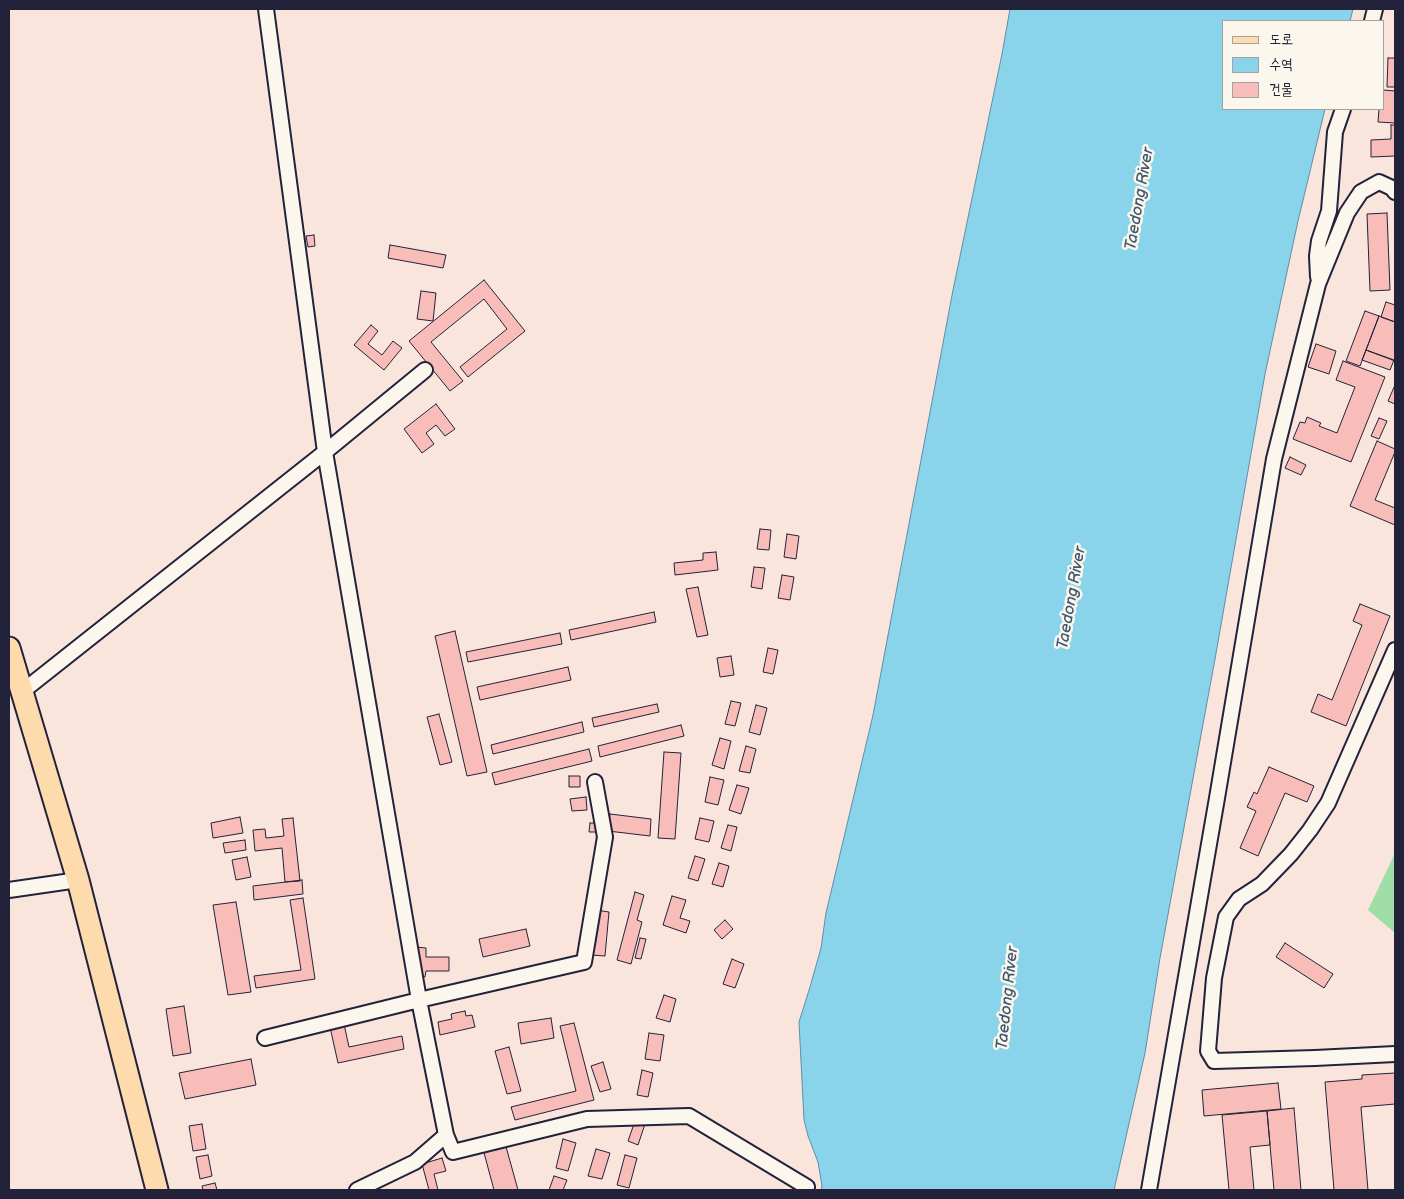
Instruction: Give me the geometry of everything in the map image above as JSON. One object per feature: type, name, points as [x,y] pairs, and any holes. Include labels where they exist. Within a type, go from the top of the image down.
[{"type":"main road","points":[[9,648],[78,880],[157,1190]]},
{"type":"street","points":[[266,9],[325,452],[419,1000],[446,1135],[453,1152],[587,1119],[689,1116],[807,1187]]},
{"type":"street","points":[[1318,284],[1317,256],[1319,241],[1329,211],[1335,132],[1343,110]]},
{"type":"street","points":[[1148,1190],[1274,459],[1318,284],[1347,213],[1361,192],[1379,182],[1392,188],[1395,192]]},
{"type":"street","points":[[23,691],[325,452],[424,370]]},
{"type":"street","points":[[1395,650],[1328,803],[1291,854],[1262,884],[1239,899],[1226,917],[1214,978],[1208,1051],[1214,1061],[1395,1054]]},
{"type":"street","points":[[265,1038],[584,962],[605,837],[595,782]]},
{"type":"street","points":[[9,890],[78,880]]},
{"type":"street","points":[[357,1190],[415,1162],[446,1135]]},
{"type":"green space","points":[[1395,853],[1395,933],[1368,910]]},
{"type":"water","name":"Taedong River","points":[[1010,9],[1353,9],[1350,20],[1222,20],[1222,110],[1325,110],[1298,221],[1265,374],[1160,958],[1145,1053],[1114,1190],[821,1190],[818,1162],[804,1120],[799,1022],[821,948],[826,913],[873,715],[953,290]]},
{"type":"building","points":[[1388,58],[1395,58],[1395,87],[1387,87]]},
{"type":"building","points":[[1384,90],[1395,91],[1395,123],[1378,122],[1379,110],[1384,110]]},
{"type":"building","points":[[1391,125],[1395,125],[1395,156],[1371,157],[1371,140],[1391,139]]},
{"type":"building","points":[[1387,213],[1390,290],[1370,291],[1367,214]]},
{"type":"building","points":[[314,235],[315,246],[308,247],[306,236]]},
{"type":"building","points":[[390,245],[446,255],[443,268],[388,258]]},
{"type":"building","points":[[484,280],[525,331],[468,377],[460,367],[507,329],[484,299],[431,342],[463,381],[450,391],[409,341]]},
{"type":"building","points":[[421,291],[436,293],[433,321],[417,319]]},
{"type":"building","points":[[1386,302],[1395,305],[1395,322],[1381,317]]},
{"type":"building","points":[[1365,311],[1379,316],[1360,366],[1346,361]]},
{"type":"building","points":[[1379,316],[1395,322],[1395,361],[1366,350]]},
{"type":"building","points":[[371,325],[378,331],[368,344],[382,355],[393,341],[402,348],[384,370],[354,345]]},
{"type":"building","points":[[1316,344],[1336,351],[1329,374],[1308,367]]},
{"type":"building","points":[[1366,350],[1394,360],[1390,370],[1362,360]]},
{"type":"building","points":[[1343,361],[1385,377],[1351,462],[1293,439],[1300,422],[1305,423],[1307,417],[1321,423],[1319,426],[1337,433],[1355,387],[1336,380]]},
{"type":"building","points":[[1395,385],[1395,404],[1388,401]]},
{"type":"building","points":[[436,404],[455,429],[445,436],[436,425],[426,433],[434,444],[422,453],[404,429]]},
{"type":"building","points":[[1379,418],[1387,421],[1379,439],[1371,436]]},
{"type":"building","points":[[1377,441],[1395,449],[1375,500],[1395,508],[1395,525],[1350,506]]},
{"type":"building","points":[[1290,457],[1306,465],[1301,475],[1285,468]]},
{"type":"building","points":[[760,529],[771,530],[769,550],[757,549]]},
{"type":"building","points":[[787,534],[799,536],[796,559],[784,557]]},
{"type":"building","points":[[716,552],[718,570],[675,575],[674,563],[703,560],[703,553]]},
{"type":"building","points":[[754,567],[765,568],[762,589],[751,587]]},
{"type":"building","points":[[782,575],[794,577],[790,600],[778,598]]},
{"type":"building","points":[[698,587],[708,635],[697,637],[686,589]]},
{"type":"building","points":[[1360,604],[1390,616],[1346,726],[1311,712],[1318,694],[1332,700],[1362,625],[1353,621]]},
{"type":"building","points":[[654,612],[656,622],[571,640],[569,630]]},
{"type":"building","points":[[455,631],[487,772],[467,776],[435,636]]},
{"type":"building","points":[[560,633],[562,644],[468,662],[466,652]]},
{"type":"building","points":[[768,648],[778,650],[773,674],[763,672]]},
{"type":"building","points":[[731,656],[734,675],[720,677],[717,658]]},
{"type":"building","points":[[568,667],[571,680],[480,700],[477,687]]},
{"type":"building","points":[[731,701],[741,703],[735,726],[725,724]]},
{"type":"building","points":[[657,704],[659,712],[594,727],[592,718]]},
{"type":"building","points":[[756,705],[767,708],[760,735],[749,732]]},
{"type":"building","points":[[439,714],[452,762],[440,765],[427,717]]},
{"type":"building","points":[[582,722],[584,732],[493,754],[491,745]]},
{"type":"building","points":[[681,725],[684,736],[600,757],[598,746]]},
{"type":"building","points":[[720,738],[731,741],[724,769],[712,765]]},
{"type":"building","points":[[746,746],[756,749],[750,773],[739,771]]},
{"type":"building","points":[[589,749],[592,761],[495,785],[492,773]]},
{"type":"building","points":[[664,752],[681,753],[675,839],[658,838]]},
{"type":"building","points":[[1269,767],[1314,786],[1307,802],[1285,793],[1258,856],[1240,848],[1256,811],[1247,807],[1254,792],[1257,794]]},
{"type":"building","points":[[569,776],[580,776],[580,787],[569,787]]},
{"type":"building","points":[[710,777],[724,780],[718,805],[705,802]]},
{"type":"building","points":[[737,785],[749,788],[741,814],[729,810]]},
{"type":"building","points":[[586,797],[587,810],[572,811],[570,799]]},
{"type":"building","points":[[610,814],[651,819],[650,836],[608,831]]},
{"type":"building","points":[[240,817],[243,833],[213,838],[211,823]]},
{"type":"building","points":[[293,818],[300,881],[285,882],[282,848],[255,851],[253,830],[265,829],[266,838],[284,836],[282,819]]},
{"type":"building","points":[[700,818],[714,821],[709,842],[695,839]]},
{"type":"building","points":[[590,823],[597,823],[596,832],[589,832]]},
{"type":"building","points":[[728,825],[737,827],[731,851],[721,848]]},
{"type":"building","points":[[245,840],[246,850],[225,853],[223,843]]},
{"type":"building","points":[[695,856],[705,859],[698,881],[688,878]]},
{"type":"building","points":[[247,857],[251,877],[236,880],[232,860]]},
{"type":"building","points":[[719,863],[729,866],[723,887],[712,884]]},
{"type":"building","points":[[302,880],[303,894],[254,900],[253,886]]},
{"type":"building","points":[[635,892],[644,895],[637,920],[642,922],[631,964],[617,960]]},
{"type":"building","points":[[672,896],[686,900],[680,918],[690,921],[686,933],[663,925]]},
{"type":"building","points":[[303,898],[315,979],[256,988],[254,976],[301,970],[290,900]]},
{"type":"building","points":[[236,902],[251,992],[228,995],[213,905]]},
{"type":"building","points":[[596,910],[609,912],[605,956],[591,955]]},
{"type":"building","points":[[725,920],[733,929],[722,939],[714,930]]},
{"type":"building","points":[[526,929],[530,946],[483,957],[479,939]]},
{"type":"building","points":[[640,938],[646,939],[641,959],[635,958]]},
{"type":"building","points":[[1285,943],[1333,974],[1324,988],[1276,957]]},
{"type":"building","points":[[416,947],[426,948],[426,957],[449,957],[449,971],[426,971],[425,977],[415,976]]},
{"type":"building","points":[[732,959],[744,964],[735,988],[723,984]]},
{"type":"building","points":[[664,995],[676,999],[670,1022],[656,1018]]},
{"type":"building","points":[[184,1006],[191,1053],[173,1056],[166,1009]]},
{"type":"building","points":[[465,1011],[466,1016],[472,1015],[475,1027],[440,1035],[438,1022],[452,1019],[451,1014]]},
{"type":"building","points":[[551,1018],[554,1038],[521,1044],[518,1023]]},
{"type":"building","points":[[574,1023],[594,1100],[515,1120],[511,1107],[576,1091],[560,1026]]},
{"type":"building","points":[[344,1024],[349,1047],[402,1036],[404,1049],[338,1063],[330,1027]]},
{"type":"building","points":[[649,1033],[664,1035],[660,1061],[645,1059]]},
{"type":"building","points":[[509,1047],[521,1091],[507,1094],[495,1051]]},
{"type":"building","points":[[251,1059],[256,1085],[185,1099],[179,1073]]},
{"type":"building","points":[[603,1062],[611,1089],[600,1092],[591,1066]]},
{"type":"building","points":[[642,1070],[653,1073],[648,1097],[637,1095]]},
{"type":"building","points":[[1395,1073],[1395,1104],[1361,1107],[1368,1190],[1334,1190],[1325,1082],[1362,1079],[1362,1075]]},
{"type":"building","points":[[1278,1083],[1281,1109],[1204,1116],[1202,1090]]},
{"type":"building","points":[[1294,1108],[1301,1190],[1274,1190],[1267,1111]]},
{"type":"building","points":[[1267,1111],[1270,1145],[1250,1147],[1254,1190],[1229,1190],[1222,1115]]},
{"type":"building","points":[[635,1121],[645,1124],[638,1145],[628,1141]]},
{"type":"building","points":[[202,1124],[206,1149],[193,1151],[189,1126]]},
{"type":"building","points":[[563,1139],[576,1143],[568,1171],[556,1168]]},
{"type":"building","points":[[505,1143],[518,1190],[494,1190],[483,1149]]},
{"type":"building","points":[[596,1149],[610,1153],[602,1179],[588,1176]]},
{"type":"building","points":[[208,1155],[212,1176],[200,1179],[196,1157]]},
{"type":"building","points":[[625,1155],[637,1158],[629,1188],[617,1185]]},
{"type":"building","points":[[442,1158],[446,1171],[434,1174],[438,1190],[429,1190],[422,1164]]},
{"type":"building","points":[[554,1176],[567,1180],[563,1190],[549,1190]]},
{"type":"building","points":[[215,1183],[217,1190],[203,1190],[202,1186]]}]
